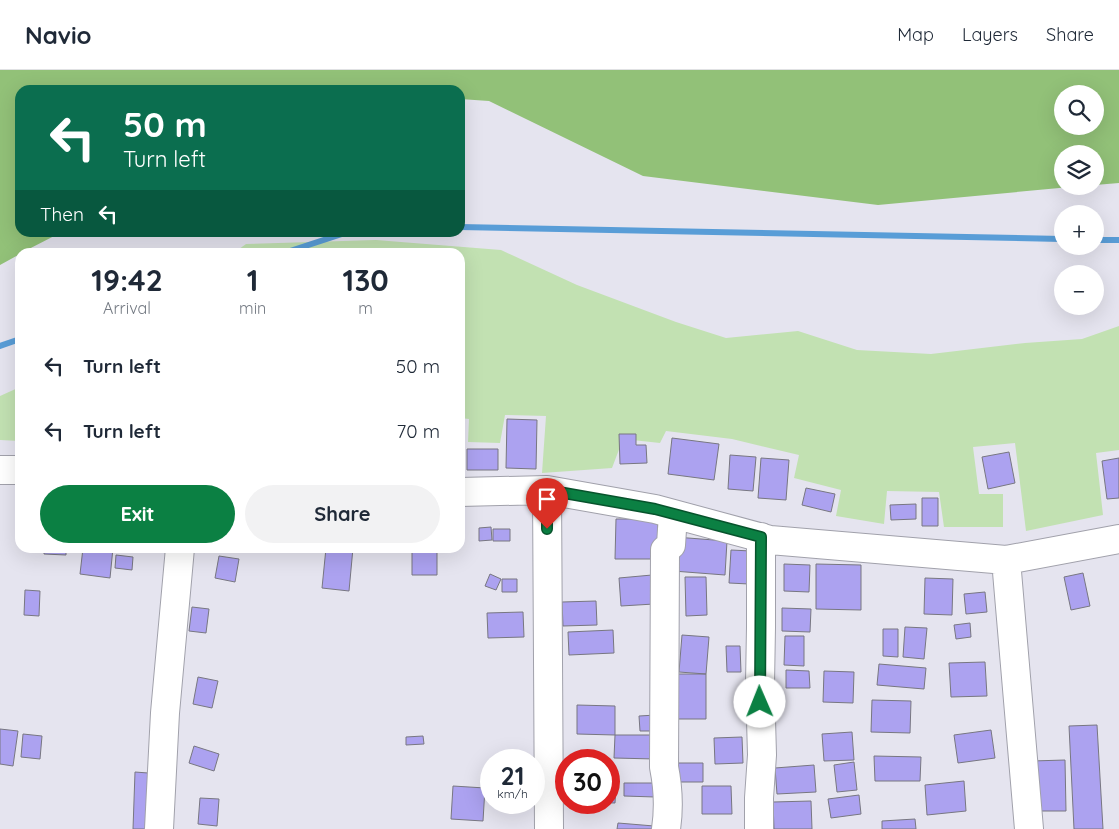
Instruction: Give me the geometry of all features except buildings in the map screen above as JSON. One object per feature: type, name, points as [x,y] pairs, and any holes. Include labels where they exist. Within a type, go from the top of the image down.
[{"type":"street","points":[[465,492],[547,490],[655,509],[770,540],[1006,560],[1119,539]]},
{"type":"street","points":[[547,490],[549,829]]},
{"type":"street","points":[[666,829],[668,819],[664,767],[665,550],[671,545],[674,514]]},
{"type":"street","points":[[759,829],[762,755],[760,684],[761,537]]},
{"type":"street","points":[[159,829],[165,714],[180,553]]},
{"type":"street","points":[[1006,560],[1029,829]]},
{"type":"green space","points":[[0,70],[1119,70],[1119,183],[1104,184],[1104,145],[1054,145],[1054,189],[878,205],[643,176],[489,101],[465,99],[465,85],[15,85],[15,237],[52,237],[31,248],[15,248],[15,257],[0,265]]},
{"type":"green space","points":[[376,240],[501,250],[577,285],[676,322],[726,338],[798,331],[857,350],[931,354],[1025,343],[1082,339],[1119,326],[1119,450],[1096,453],[1103,515],[1026,531],[1015,443],[973,447],[979,494],[1003,494],[1003,527],[944,527],[939,492],[887,491],[884,524],[836,516],[841,490],[794,478],[799,455],[732,439],[666,431],[660,443],[623,439],[612,468],[542,473],[546,416],[505,415],[500,443],[468,442],[469,419],[465,419],[465,248],[240,248],[246,244]]},
{"type":"green space","points":[[15,389],[15,441],[0,440],[0,396]]},
{"type":"waterway","points":[[465,227],[1054,239]]},
{"type":"waterway","points":[[299,248],[333,237]]},
{"type":"waterway","points":[[1104,240],[1119,240]]},
{"type":"waterway","points":[[0,346],[15,341]]},
{"type":"route","points":[[547,529],[547,490],[655,509],[761,537],[760,702]]}]
